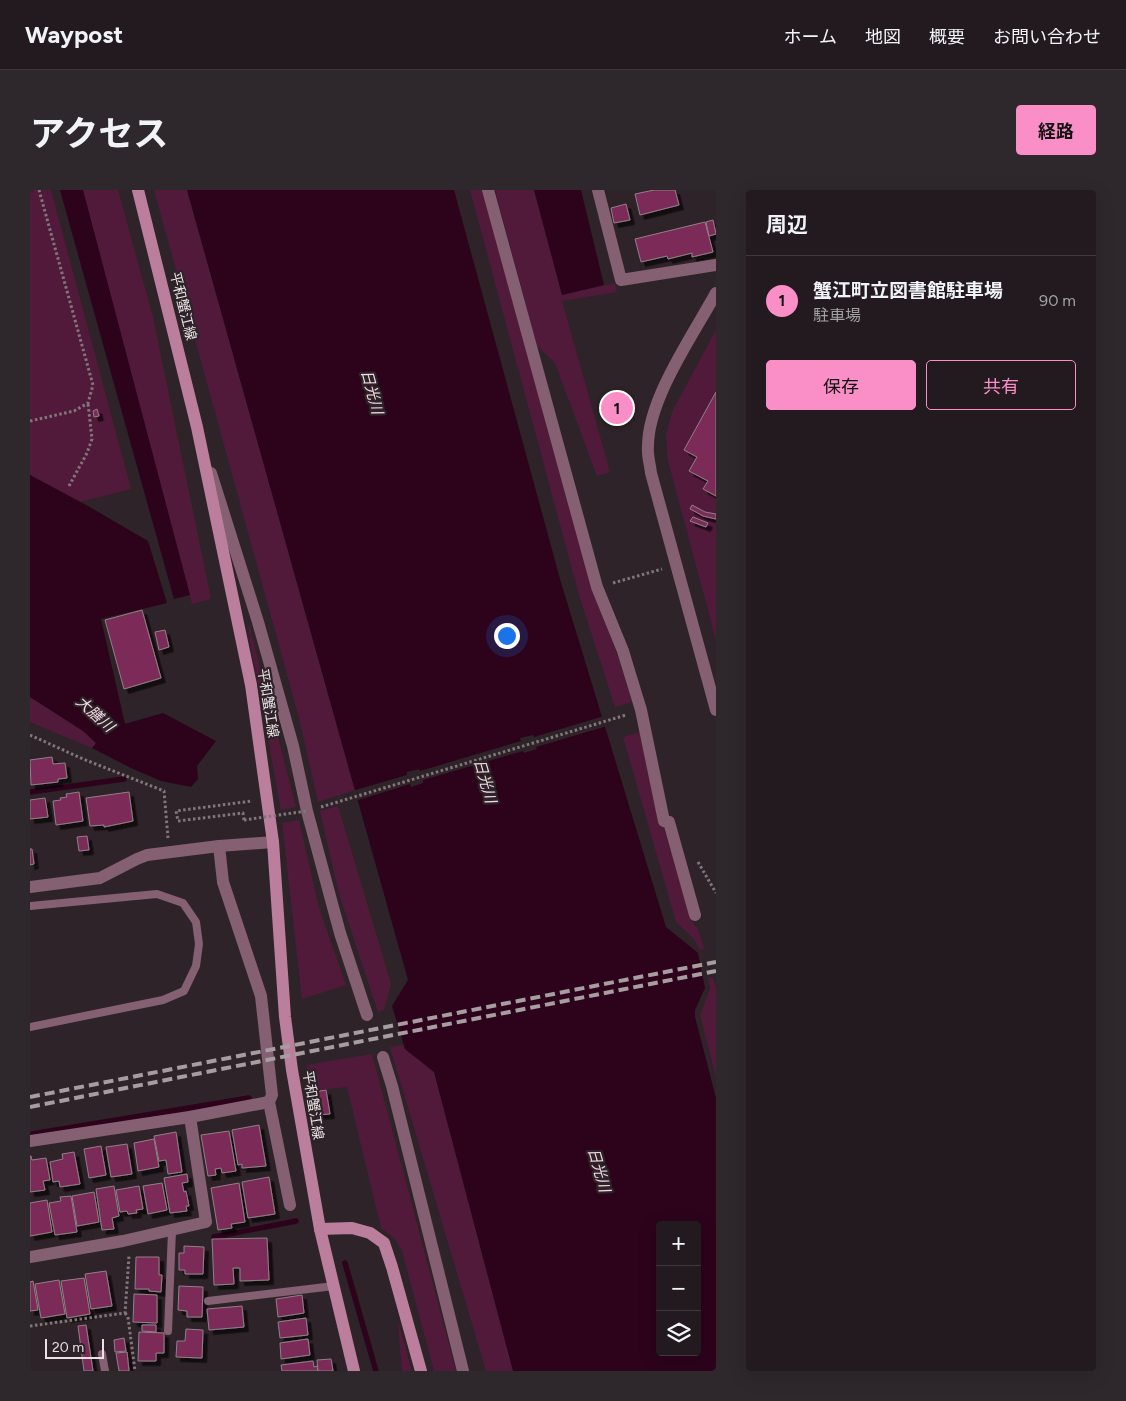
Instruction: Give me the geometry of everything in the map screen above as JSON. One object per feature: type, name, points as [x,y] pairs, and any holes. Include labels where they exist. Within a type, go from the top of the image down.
[{"type":"main road","name":"平和蟹江線","points":[[138,190],[197,427],[251,685],[273,842],[285,1017],[302,1134],[320,1230],[354,1371]]},
{"type":"main road","points":[[320,1230],[352,1228],[370,1233],[384,1243],[422,1371]]},
{"type":"street","points":[[488,190],[598,587],[623,651],[641,710],[664,820],[668,822],[695,915]]},
{"type":"street","points":[[598,190],[621,280],[716,265]]},
{"type":"street","points":[[716,293],[653,410],[648,446],[651,473],[716,710]]},
{"type":"street","points":[[197,427],[261,631],[313,810],[340,933],[368,1015]]},
{"type":"street","points":[[30,887],[100,878],[147,855],[219,846],[273,842]]},
{"type":"street","points":[[219,846],[223,882],[261,996],[272,1095],[268,1102],[290,1205]]},
{"type":"street","points":[[383,1057],[392,1086],[463,1371]]},
{"type":"street","points":[[30,1141],[190,1117],[268,1102]]},
{"type":"street","points":[[30,1257],[123,1241],[206,1222],[190,1117]]},
{"type":"lane","points":[[30,906],[157,894],[183,903],[196,922],[199,944],[196,966],[184,991],[163,1000],[30,1027]]},
{"type":"lane","points":[[168,1330],[172,1230]]},
{"type":"lane","points":[[208,1301],[334,1286]]},
{"type":"lane","points":[[102,1354],[104,1371]]},
{"type":"path","points":[[39,190],[93,385],[88,403],[92,439],[70,486]]},
{"type":"path","points":[[30,420],[74,410],[88,403]]},
{"type":"path","points":[[598,587],[677,565]]},
{"type":"path","points":[[254,808],[253,801],[176,811],[178,821],[243,812],[244,820],[313,810],[627,715]]},
{"type":"path","points":[[30,735],[83,760],[164,791],[168,840],[177,839]]},
{"type":"path","points":[[255,816],[256,823]]},
{"type":"path","points":[[130,1253],[125,1313],[128,1317],[135,1371]]},
{"type":"path","points":[[30,1326],[125,1313]]},
{"type":"shaded area","points":[[30,190],[51,190],[131,489],[80,502],[30,475]]},
{"type":"shaded area","points":[[83,190],[118,190],[153,317],[211,599],[192,604]]},
{"type":"shaded area","points":[[154,190],[187,190],[355,790],[318,802],[299,718]]},
{"type":"shaded area","points":[[470,190],[483,190],[592,588],[618,657],[632,702],[615,707],[579,595]]},
{"type":"shaded area","points":[[495,190],[534,190],[562,295],[615,283],[617,292],[562,301],[610,472],[597,476],[555,363],[537,346]]},
{"type":"shaded area","points":[[716,330],[716,640],[668,461],[666,435],[672,412]]},
{"type":"shaded area","points":[[249,624],[296,807],[281,810],[249,635]]},
{"type":"shaded area","points":[[30,697],[83,731],[96,743],[92,748],[30,722]]},
{"type":"shaded area","points":[[641,732],[662,822],[691,921],[698,929],[704,949],[700,950],[694,939],[676,922],[623,737]]},
{"type":"shaded area","points":[[338,806],[391,984],[384,1010],[378,1012],[339,894],[320,811]]},
{"type":"shaded area","points":[[299,820],[319,908],[346,985],[302,999],[282,823]]},
{"type":"shaded area","points":[[708,978],[713,978],[716,987],[716,1077],[700,1015],[710,989]]},
{"type":"shaded area","points":[[404,1045],[405,1049],[434,1072],[513,1371],[486,1371],[390,1047]]},
{"type":"shaded area","points":[[372,1054],[456,1371],[434,1371],[402,1251],[395,1239],[381,1228],[347,1087],[309,1091],[307,1065]]},
{"type":"shaded area","points":[[398,1321],[412,1371],[402,1371]]},
{"type":"water","points":[[60,190],[83,190],[190,595],[174,599]]},
{"type":"water","name":"日光川","points":[[187,190],[454,190],[560,579],[666,927],[698,953],[705,988],[695,1010],[695,1017],[716,1098],[716,1371],[513,1371],[434,1072],[405,1049],[392,1006],[408,980]]},
{"type":"water","points":[[534,190],[581,190],[604,285],[562,295]]},
{"type":"water","name":"大膳川","points":[[30,475],[148,541],[167,603],[101,619],[125,724],[163,713],[216,741],[197,766],[198,779],[191,787],[161,781],[92,748],[96,743],[83,731],[30,697]]},
{"type":"pier","points":[[604,716],[607,726],[536,747],[537,749],[524,753],[523,751],[423,780],[423,783],[411,787],[410,784],[355,801],[352,791],[407,775],[407,772],[419,769],[420,771],[521,741],[520,738],[533,735],[534,737]]},
{"type":"building","points":[[654,190],[675,190],[679,205],[640,215],[635,194]]},
{"type":"building","points":[[626,204],[630,220],[614,223],[611,208]]},
{"type":"building","points":[[713,220],[716,234],[709,236],[706,222]]},
{"type":"building","points":[[705,222],[713,252],[692,257],[692,253],[668,259],[667,256],[641,262],[635,239]]},
{"type":"building","points":[[716,392],[716,496],[703,489],[708,481],[689,471],[697,457],[684,450]]},
{"type":"building","points":[[97,409],[99,416],[94,417],[93,411]]},
{"type":"building","points":[[692,505],[705,512],[716,514],[716,519],[703,516],[690,509]]},
{"type":"building","points":[[693,517],[708,523],[706,527],[690,521]]},
{"type":"building","points":[[142,610],[161,678],[124,689],[105,620]]},
{"type":"building","points":[[165,630],[169,647],[159,650],[155,632]]},
{"type":"building","points":[[52,757],[53,764],[65,763],[67,778],[58,779],[58,782],[31,785],[30,760]]},
{"type":"building","points":[[79,792],[83,821],[56,825],[53,801],[67,797],[66,794]]},
{"type":"building","points":[[129,792],[133,821],[104,827],[104,825],[90,826],[86,798]]},
{"type":"building","points":[[45,798],[48,817],[30,819],[30,800]]},
{"type":"building","points":[[87,836],[89,850],[79,851],[77,837]]},
{"type":"building","points":[[30,849],[32,849],[34,864],[30,865]]},
{"type":"building","points":[[326,1090],[330,1114],[317,1115],[314,1092]]},
{"type":"building","points":[[259,1125],[266,1166],[242,1168],[242,1164],[238,1165],[232,1130]]},
{"type":"building","points":[[229,1131],[236,1171],[222,1173],[221,1168],[215,1169],[216,1175],[208,1176],[201,1135]]},
{"type":"building","points":[[176,1132],[182,1172],[168,1174],[166,1160],[159,1161],[154,1136]]},
{"type":"building","points":[[154,1139],[159,1167],[138,1171],[134,1143]]},
{"type":"building","points":[[127,1144],[132,1174],[111,1177],[106,1147]]},
{"type":"building","points":[[101,1146],[106,1175],[89,1178],[84,1149]]},
{"type":"building","points":[[74,1152],[80,1184],[60,1187],[59,1181],[53,1182],[50,1162],[63,1159],[62,1154]]},
{"type":"building","points":[[30,1156],[32,1160],[46,1158],[50,1180],[43,1181],[45,1190],[30,1192]]},
{"type":"building","points":[[187,1174],[188,1182],[182,1183],[189,1206],[186,1206],[187,1211],[170,1213],[164,1178]]},
{"type":"building","points":[[269,1177],[275,1214],[248,1218],[242,1182]]},
{"type":"building","points":[[162,1183],[167,1210],[148,1214],[143,1186]]},
{"type":"building","points":[[239,1183],[245,1222],[231,1224],[232,1228],[218,1230],[211,1188]]},
{"type":"building","points":[[114,1186],[119,1216],[112,1218],[114,1229],[102,1230],[96,1189]]},
{"type":"building","points":[[139,1186],[143,1209],[136,1210],[137,1213],[128,1214],[127,1211],[120,1212],[116,1190]]},
{"type":"building","points":[[94,1192],[99,1222],[77,1226],[72,1196]]},
{"type":"building","points":[[71,1196],[77,1232],[55,1235],[49,1203],[61,1201],[60,1197]]},
{"type":"building","points":[[47,1200],[52,1232],[30,1236],[30,1203]]},
{"type":"building","points":[[267,1238],[269,1280],[240,1281],[240,1268],[233,1268],[234,1284],[214,1285],[212,1239]]},
{"type":"building","points":[[184,1246],[204,1247],[203,1274],[185,1274],[185,1270],[179,1270],[179,1253],[184,1253]]},
{"type":"building","points":[[136,1257],[159,1257],[159,1275],[162,1275],[161,1292],[149,1291],[149,1289],[135,1289]]},
{"type":"building","points":[[106,1271],[112,1306],[91,1309],[85,1274]]},
{"type":"building","points":[[84,1278],[90,1314],[67,1318],[61,1281]]},
{"type":"building","points":[[59,1280],[65,1314],[41,1318],[35,1284]]},
{"type":"building","points":[[33,1281],[38,1310],[30,1311],[30,1282]]},
{"type":"building","points":[[179,1286],[203,1287],[202,1317],[187,1317],[187,1311],[178,1310]]},
{"type":"building","points":[[134,1294],[157,1295],[157,1323],[133,1322]]},
{"type":"building","points":[[302,1295],[304,1313],[278,1317],[276,1299]]},
{"type":"building","points":[[242,1306],[244,1327],[209,1330],[207,1309]]},
{"type":"building","points":[[306,1318],[308,1335],[280,1338],[278,1322]]},
{"type":"building","points":[[86,1325],[93,1371],[84,1371],[78,1326]]},
{"type":"building","points":[[142,1325],[156,1325],[156,1332],[142,1331]]},
{"type":"building","points":[[186,1329],[203,1330],[202,1358],[176,1357],[177,1341],[185,1341]]},
{"type":"building","points":[[139,1332],[164,1333],[164,1353],[156,1353],[156,1361],[138,1361]]},
{"type":"building","points":[[124,1338],[126,1351],[115,1352],[114,1340]]},
{"type":"building","points":[[308,1339],[310,1355],[281,1359],[280,1343]]},
{"type":"building","points":[[127,1352],[129,1371],[119,1371],[116,1353]]},
{"type":"building","points":[[331,1359],[333,1371],[318,1371],[317,1360]]},
{"type":"building","points":[[313,1361],[314,1367],[317,1366],[318,1371],[282,1371],[281,1365]]},
{"type":"waterway","points":[[30,792],[124,779]]},
{"type":"waterway","points":[[32,1134],[249,1098]]},
{"type":"waterway","points":[[214,1237],[296,1221]]},
{"type":"waterway","points":[[345,1263],[376,1371]]},
{"type":"railway","points":[[30,1097],[716,962]]},
{"type":"railway","points":[[30,1107],[716,971]]},
{"type":"place","name":"蟹江町立図書館駐車場","points":[[617,408]]}]
